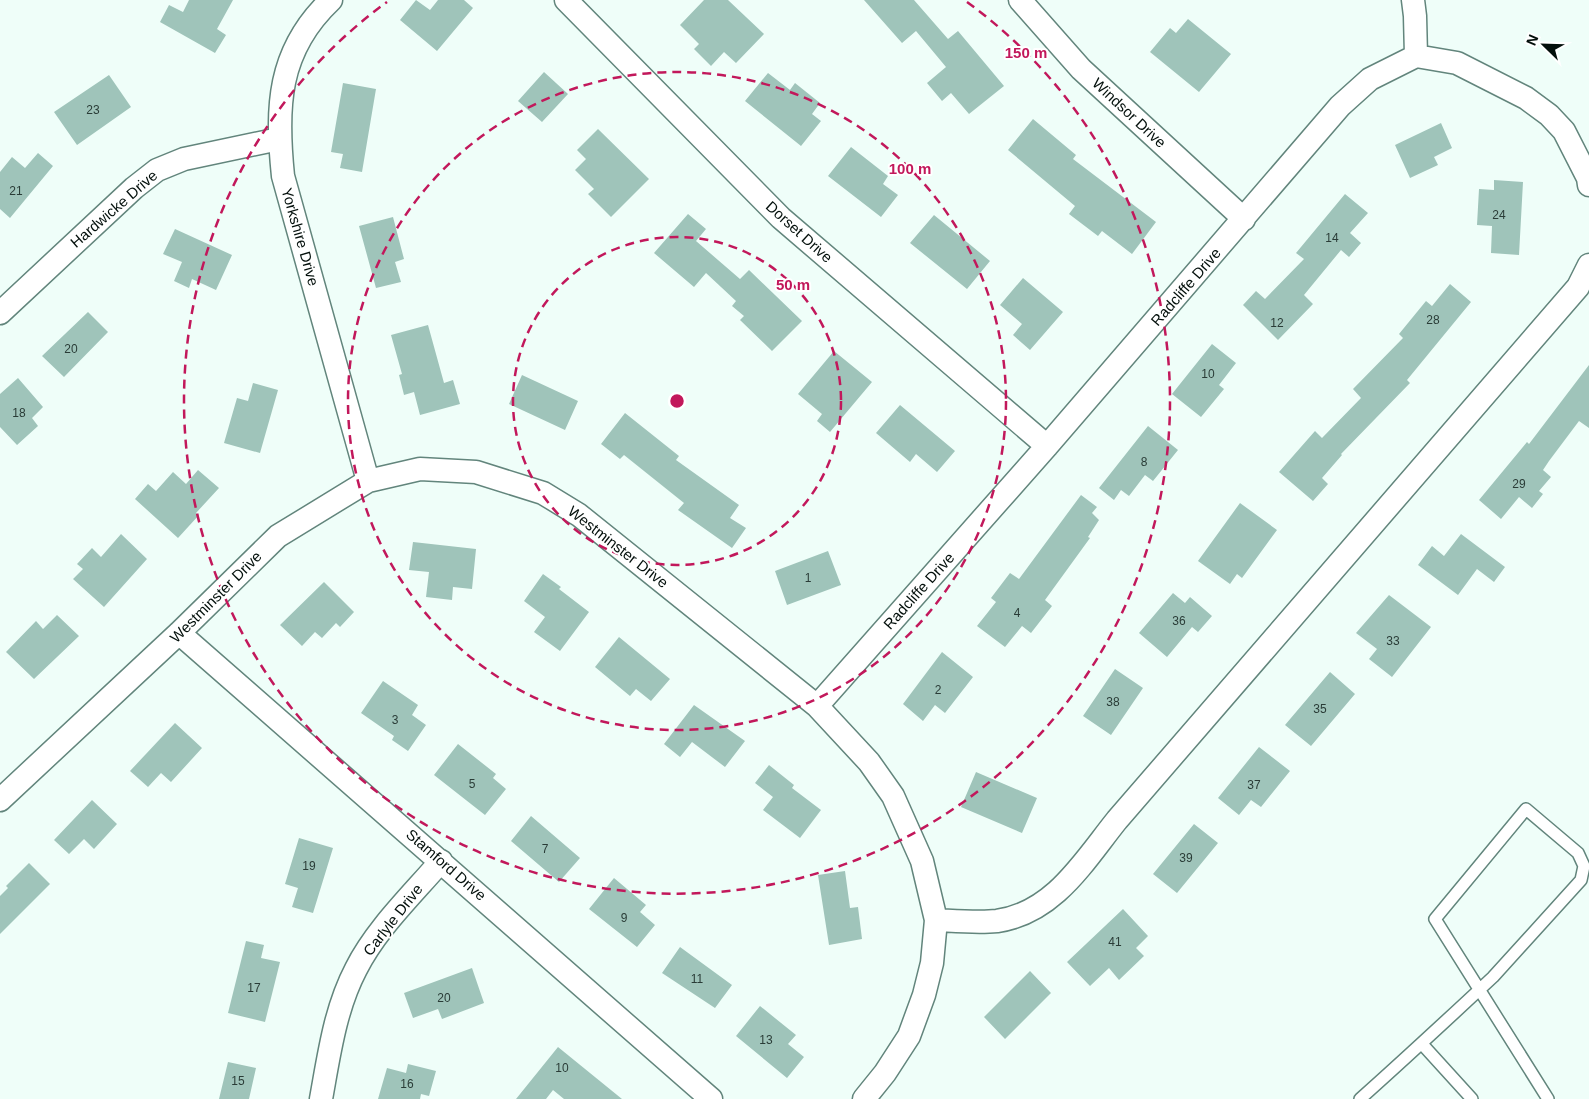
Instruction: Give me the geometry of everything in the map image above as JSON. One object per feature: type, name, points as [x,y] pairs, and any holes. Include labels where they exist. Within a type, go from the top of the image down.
[{"type":"street","name":"Yorkshire Drive","points":[[331,0],[300,37],[287,68],[279,103],[279,139],[283,176],[368,481]]},
{"type":"street","name":"Dorset Drive","points":[[566,0],[781,218],[1047,446]]},
{"type":"street","name":"Windsor Drive","points":[[1020,0],[1082,69],[1244,219]]},
{"type":"street","points":[[1413,0],[1416,16],[1416,56],[1457,63],[1526,98],[1549,114],[1564,132],[1588,178],[1589,185]]},
{"type":"street","name":"Radcliffe Drive","points":[[817,706],[1047,446],[1340,106],[1370,79],[1416,56]]},
{"type":"street","name":"Hardwicke Drive","points":[[0,313],[134,188],[157,170],[184,159],[279,139]]},
{"type":"street","points":[[936,920],[997,921],[1020,915],[1046,902],[1064,887],[1124,813],[1578,286],[1589,266]]},
{"type":"street","name":"Westminster Drive","points":[[0,800],[179,633],[278,536],[368,481],[420,469],[476,472],[542,493],[579,514],[817,706],[868,762],[893,796],[922,861],[936,920],[932,964],[924,995],[909,1036],[885,1073],[864,1099]]},
{"type":"street","name":"Stamford Drive","points":[[179,633],[711,1099]]},
{"type":"street","name":"Carlyle Drive","points":[[321,1099],[342,1001],[356,969],[376,937],[441,861]]},
{"type":"lane","points":[[1360,1099],[1479,990],[1581,880],[1586,864],[1578,853],[1526,810],[1434,919],[1479,990],[1548,1099]]},
{"type":"lane","points":[[1422,1044],[1472,1099]]},
{"type":"building","points":[[189,0],[233,0],[217,29],[226,35],[215,53],[160,22],[169,5],[183,12]]},
{"type":"building","points":[[416,0],[430,10],[438,0],[464,0],[473,8],[437,51],[400,20]]},
{"type":"building","points":[[704,0],[728,0],[764,34],[736,63],[724,52],[711,66],[694,49],[699,44],[680,25]]},
{"type":"building","points":[[864,0],[914,0],[948,39],[958,31],[1004,86],[969,114],[951,93],[942,101],[927,83],[946,67],[916,31],[902,43]]},
{"type":"building","points":[[1188,19],[1231,54],[1199,92],[1150,52],[1170,28],[1176,33]]},
{"type":"building","points":[[544,72],[568,94],[542,122],[518,101]]},
{"type":"building","points":[[768,73],[790,90],[795,83],[820,103],[812,114],[821,121],[801,146],[745,101]]},
{"type":"building","points":[[109,75],[131,107],[77,145],[54,112]]},
{"type":"building","points":[[343,83],[376,89],[362,172],[340,168],[343,154],[331,152]]},
{"type":"building","points":[[1033,119],[1076,155],[1073,159],[1156,222],[1132,254],[1102,231],[1098,236],[1069,214],[1075,206],[1008,150]]},
{"type":"building","points":[[1441,123],[1452,148],[1434,157],[1438,165],[1410,178],[1395,145]]},
{"type":"building","points":[[598,129],[649,179],[611,217],[588,194],[594,189],[575,170],[586,159],[577,150]]},
{"type":"building","points":[[851,147],[888,176],[883,184],[898,195],[881,217],[828,176]]},
{"type":"building","points":[[38,153],[53,166],[10,218],[0,209],[0,172],[12,157],[25,168]]},
{"type":"building","points":[[1494,180],[1523,182],[1519,255],[1491,253],[1492,226],[1477,225],[1479,189],[1494,190]]},
{"type":"building","points":[[1345,194],[1368,213],[1350,233],[1361,243],[1349,257],[1341,250],[1304,295],[1313,304],[1278,340],[1243,305],[1256,291],[1265,299],[1304,259],[1296,253]]},
{"type":"building","points":[[688,214],[706,229],[696,241],[740,279],[749,270],[802,321],[772,351],[740,320],[744,316],[732,306],[736,301],[706,273],[694,287],[654,253]]},
{"type":"building","points":[[934,215],[990,261],[967,289],[910,243]]},
{"type":"building","points":[[393,217],[404,259],[395,262],[401,282],[376,288],[359,226]]},
{"type":"building","points":[[175,229],[232,255],[216,290],[192,279],[189,288],[174,281],[182,262],[163,254]]},
{"type":"building","points":[[1023,278],[1063,312],[1030,350],[1013,335],[1022,324],[1000,305]]},
{"type":"building","points":[[1450,284],[1471,302],[1407,380],[1410,383],[1341,454],[1322,478],[1328,484],[1313,501],[1279,472],[1315,431],[1322,438],[1361,398],[1353,389],[1403,338],[1399,334],[1426,301],[1432,306]]},
{"type":"building","points":[[88,312],[108,332],[64,377],[42,356]]},
{"type":"building","points":[[428,325],[444,383],[453,380],[460,404],[420,415],[414,392],[404,395],[399,375],[402,374],[391,335]]},
{"type":"building","points":[[1212,344],[1236,363],[1219,385],[1224,389],[1201,417],[1172,394]]},
{"type":"building","points":[[834,351],[872,382],[830,432],[817,421],[822,414],[798,394]]},
{"type":"building","points":[[1589,365],[1589,428],[1579,421],[1549,461],[1543,470],[1551,477],[1539,491],[1543,494],[1532,508],[1519,497],[1501,519],[1479,500],[1527,442],[1529,444]]},
{"type":"building","points":[[522,375],[578,401],[565,430],[509,404]]},
{"type":"building","points":[[18,378],[43,407],[32,418],[38,426],[17,445],[0,427],[0,394]]},
{"type":"building","points":[[253,383],[278,390],[260,453],[224,443],[237,398],[248,401]]},
{"type":"building","points":[[900,405],[955,451],[937,472],[916,454],[910,462],[876,433]]},
{"type":"building","points":[[625,413],[679,456],[676,460],[739,505],[730,518],[746,528],[732,548],[678,510],[684,503],[624,455],[620,459],[601,444]]},
{"type":"building","points":[[1148,426],[1178,450],[1153,481],[1145,475],[1129,496],[1121,490],[1114,500],[1099,488]]},
{"type":"building","points":[[198,470],[219,488],[196,513],[199,515],[178,538],[135,499],[148,484],[156,491],[173,472],[186,484]]},
{"type":"building","points":[[1081,495],[1097,507],[1092,513],[1099,520],[1088,537],[1090,538],[1045,600],[1052,606],[1031,633],[1022,626],[1005,647],[977,626],[996,602],[991,598],[1010,573],[1019,579]]},
{"type":"building","points":[[1240,503],[1277,530],[1242,578],[1237,574],[1230,584],[1198,561]]},
{"type":"building","points":[[121,534],[147,559],[104,607],[73,579],[83,569],[77,564],[92,548],[101,557]]},
{"type":"building","points":[[1461,534],[1505,567],[1494,582],[1477,569],[1458,595],[1418,565],[1432,546],[1444,556]]},
{"type":"building","points":[[413,542],[476,549],[472,589],[453,587],[452,600],[426,597],[429,572],[409,570]]},
{"type":"building","points":[[828,551],[841,585],[787,605],[775,571]]},
{"type":"building","points":[[543,574],[589,612],[560,651],[534,632],[545,617],[524,601]]},
{"type":"building","points":[[324,582],[354,612],[340,627],[336,623],[322,638],[315,632],[302,646],[280,625]]},
{"type":"building","points":[[1173,593],[1185,603],[1190,597],[1212,616],[1198,632],[1192,627],[1167,657],[1139,633]]},
{"type":"building","points":[[1389,595],[1431,627],[1392,677],[1369,659],[1377,649],[1356,633]]},
{"type":"building","points":[[57,615],[79,636],[34,679],[6,652],[36,621],[43,629]]},
{"type":"building","points":[[619,637],[670,679],[651,701],[636,689],[630,696],[595,667]]},
{"type":"building","points":[[942,652],[973,677],[945,713],[935,705],[923,721],[903,704]]},
{"type":"building","points":[[1115,669],[1143,688],[1111,735],[1083,716]]},
{"type":"building","points":[[1330,672],[1355,694],[1311,746],[1285,725]]},
{"type":"building","points":[[383,681],[418,705],[412,715],[426,725],[408,751],[392,740],[394,736],[361,713]]},
{"type":"building","points":[[694,705],[745,741],[725,767],[692,742],[680,757],[664,744]]},
{"type":"building","points":[[175,723],[202,748],[171,782],[161,773],[148,787],[130,771]]},
{"type":"building","points":[[458,744],[496,774],[493,778],[506,789],[485,815],[434,775]]},
{"type":"building","points":[[1259,747],[1290,771],[1261,807],[1251,800],[1239,815],[1218,798]]},
{"type":"building","points":[[769,765],[794,785],[792,788],[821,810],[800,838],[763,810],[773,797],[755,783]]},
{"type":"building","points":[[976,772],[1037,798],[1022,833],[961,807]]},
{"type":"building","points":[[92,800],[117,824],[94,849],[84,839],[69,854],[54,840]]},
{"type":"building","points":[[531,816],[580,858],[559,882],[511,841]]},
{"type":"building","points":[[1194,824],[1218,843],[1177,893],[1153,874]]},
{"type":"building","points":[[299,838],[333,848],[313,913],[292,907],[298,888],[285,884]]},
{"type":"building","points":[[29,863],[50,884],[0,934],[0,896],[8,888],[6,886]]},
{"type":"building","points":[[845,871],[850,908],[858,907],[862,939],[829,945],[818,875]]},
{"type":"building","points":[[614,878],[646,905],[640,912],[655,925],[637,947],[589,909]]},
{"type":"building","points":[[1123,909],[1148,936],[1136,948],[1144,956],[1119,980],[1109,968],[1090,986],[1067,962]]},
{"type":"building","points":[[246,941],[264,945],[261,958],[280,962],[265,1022],[228,1013]]},
{"type":"building","points":[[680,947],[732,985],[715,1008],[662,973]]},
{"type":"building","points":[[472,968],[484,1003],[442,1019],[438,1009],[413,1018],[404,993]]},
{"type":"building","points":[[1030,971],[1051,993],[1005,1039],[984,1017]]},
{"type":"building","points":[[760,1006],[796,1035],[788,1044],[804,1057],[787,1078],[736,1036]]},
{"type":"building","points":[[558,1047],[622,1099],[564,1099],[553,1090],[546,1099],[516,1099]]},
{"type":"building","points":[[228,1062],[256,1068],[249,1099],[219,1099]]},
{"type":"building","points":[[408,1064],[436,1071],[429,1096],[421,1094],[420,1099],[378,1099],[387,1068],[406,1073]]}]
